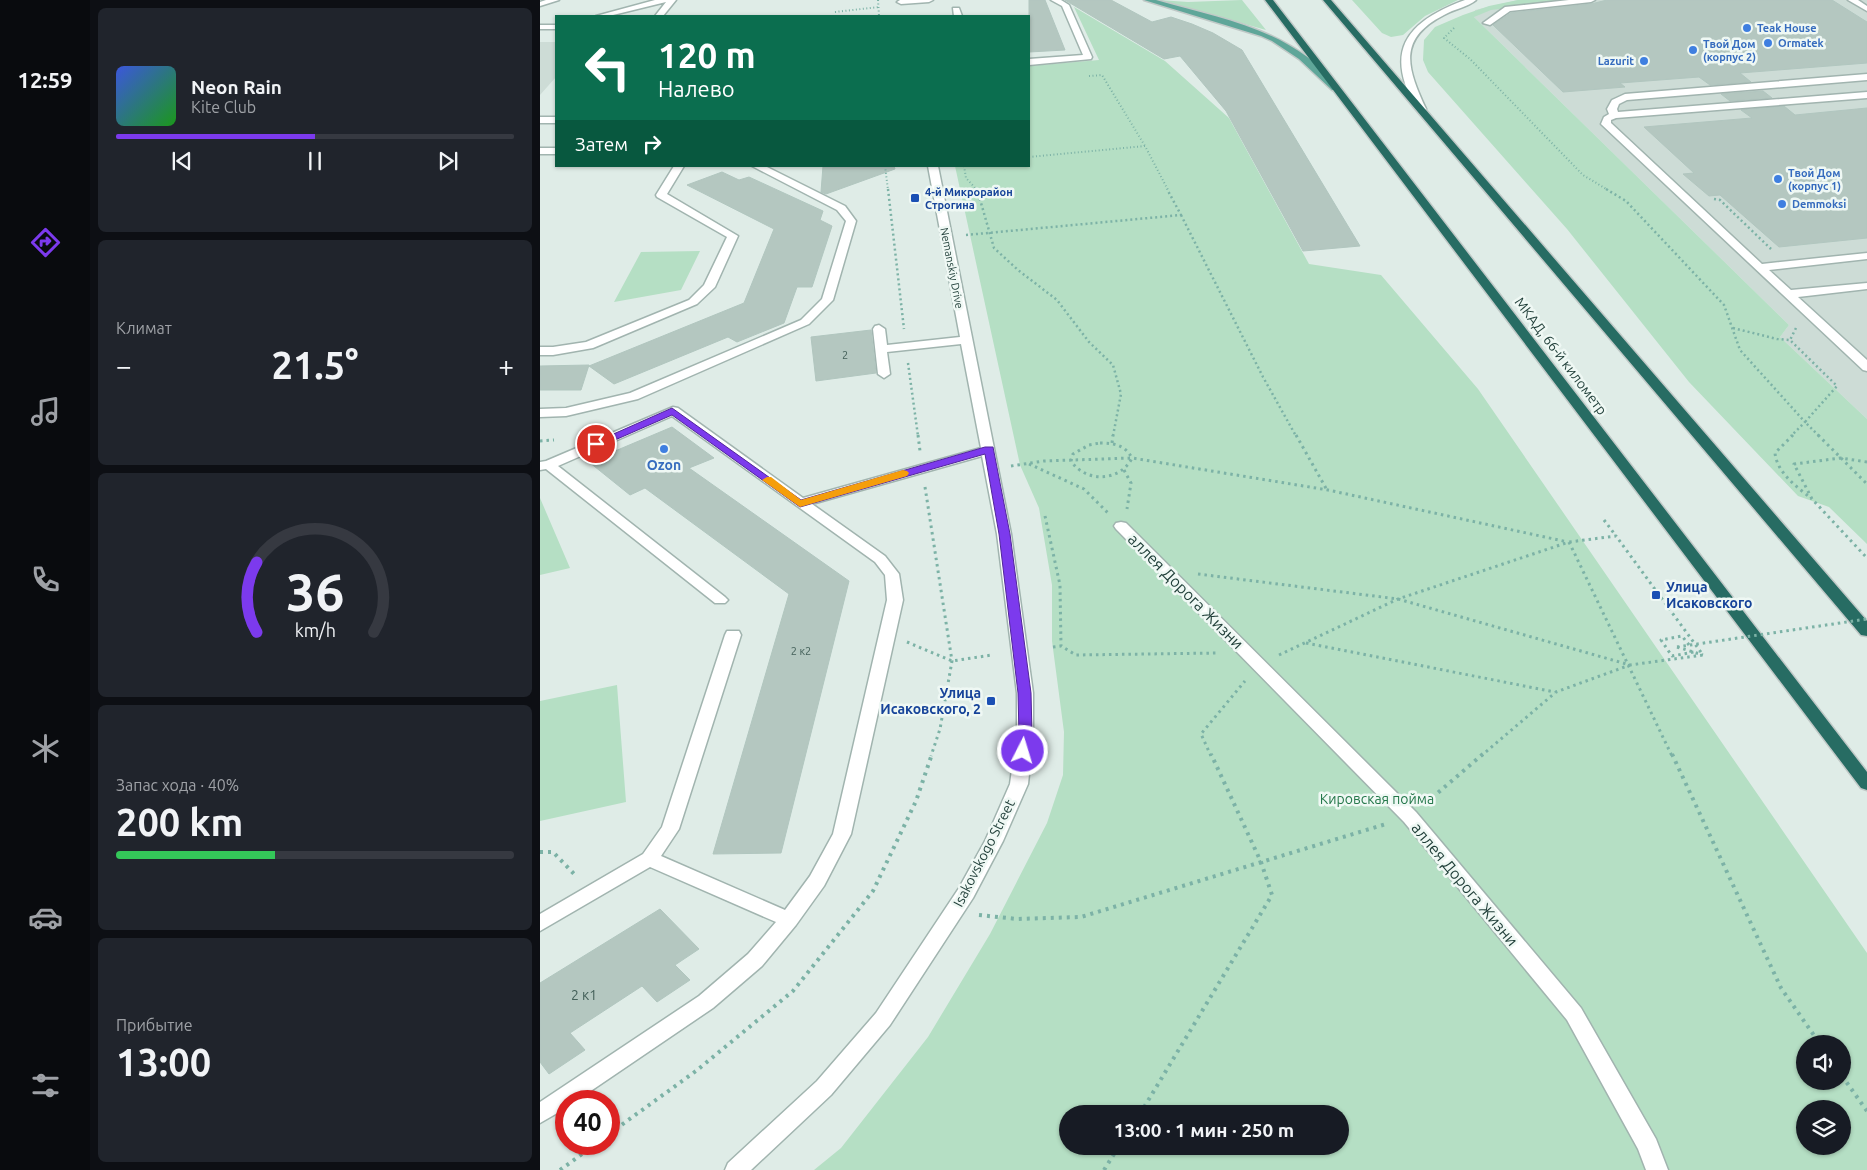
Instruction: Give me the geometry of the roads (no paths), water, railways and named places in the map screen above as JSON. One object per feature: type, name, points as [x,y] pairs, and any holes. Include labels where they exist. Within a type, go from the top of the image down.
[{"type":"highway","name":"МКАД, 66-й километр","points":[[1269,0],[1867,784]]},
{"type":"highway","points":[[1327,0],[1867,632]]},
{"type":"main road","points":[[1148,0],[1264,34],[1282,42],[1298,52],[1338,90]]},
{"type":"street","points":[[540,4],[555,0]]},
{"type":"street","points":[[604,15],[664,0]]},
{"type":"street","points":[[660,15],[672,0]]},
{"type":"street","points":[[902,4],[929,0]]},
{"type":"street","points":[[1030,62],[1088,57],[1066,5],[1055,0]]},
{"type":"street","points":[[1421,109],[1405,66],[1407,46],[1411,37],[1423,24],[1445,11],[1472,0]]},
{"type":"street","points":[[1487,23],[1508,9],[1591,0]]},
{"type":"street","points":[[1852,0],[1867,9]]},
{"type":"street","points":[[540,27],[555,27]]},
{"type":"street","points":[[1614,115],[1612,109],[1615,102],[1625,97],[1867,77]]},
{"type":"street","points":[[1867,95],[1614,115],[1607,119],[1606,124],[1867,367]]},
{"type":"street","points":[[540,120],[555,120]]},
{"type":"street","points":[[540,151],[555,151]]},
{"type":"street","points":[[540,351],[553,351],[589,345],[693,302],[709,287],[733,236],[661,195],[678,167]]},
{"type":"street","points":[[540,413],[566,412],[634,396],[805,322],[827,300],[851,221],[841,208],[759,167]]},
{"type":"street","name":"Nemanskiy Drive","points":[[933,167],[967,340]]},
{"type":"street","points":[[1761,267],[1867,256]]},
{"type":"street","points":[[1790,294],[1867,286]]},
{"type":"street","points":[[879,329],[884,374]]},
{"type":"street","points":[[880,349],[967,340]]},
{"type":"street","name":"Isakovskogo Street","points":[[736,1170],[824,1088],[883,1019],[953,913],[994,841],[1019,784],[1026,734],[1025,693],[1004,534],[967,340]]},
{"type":"street","points":[[540,1114],[706,1002],[755,960],[789,920],[817,881],[842,834],[895,600],[892,574],[880,560],[672,411],[545,465],[720,600]]},
{"type":"street","points":[[800,504],[991,459]]},
{"type":"street","name":"аллея Дорога Жизни","points":[[1121,526],[1410,817],[1574,1014],[1648,1146],[1657,1170]]},
{"type":"street","points":[[540,923],[649,859],[670,828],[733,635]]},
{"type":"street","points":[[649,859],[789,920]]},
{"type":"place","name":"Teak House","points":[[1747,28]]},
{"type":"place","name":"Ormatek","points":[[1768,43]]},
{"type":"place","name":"Твой Дом (корпус 2)","points":[[1693,50]]},
{"type":"place","name":"Lazurit","points":[[1644,61]]},
{"type":"place","name":"Твой Дом (корпус 1)","points":[[1778,179]]},
{"type":"place","name":"4-й Микрорайон Строгина","points":[[915,198]]},
{"type":"place","name":"Demmoksi","points":[[1782,204]]},
{"type":"place","name":"Ozon","points":[[664,449]]},
{"type":"place","name":"Улица Исаковского","points":[[1656,595]]},
{"type":"place","name":"Улица Исаковского, 2","points":[[991,701]]},
{"type":"park label","name":"Кировская пойма","points":[[1377,799]]}]
